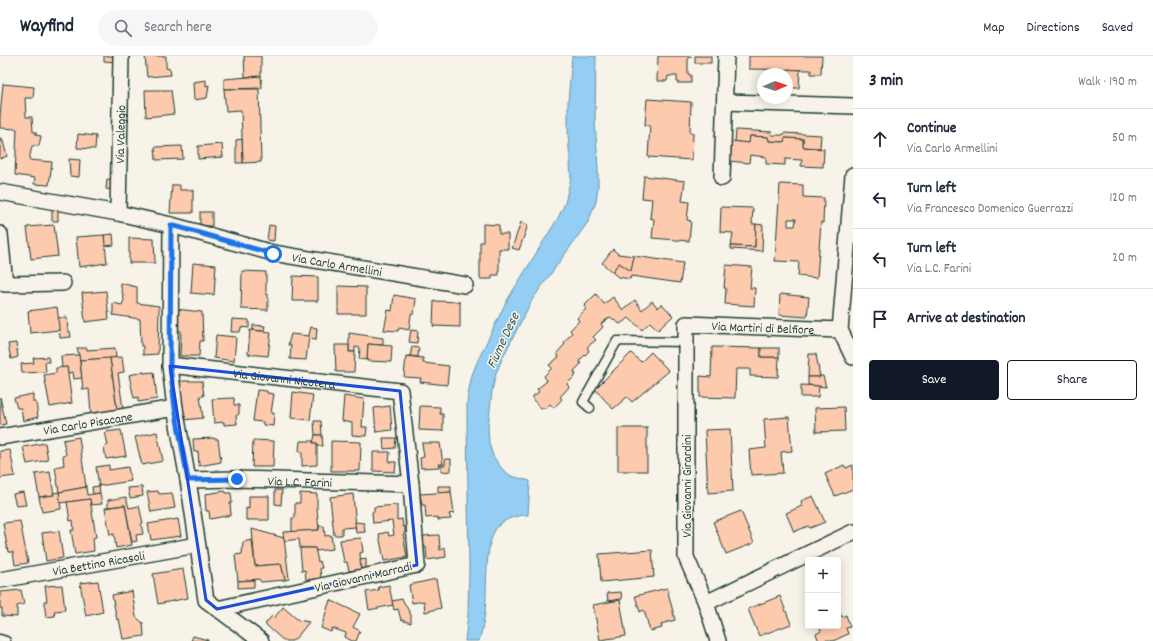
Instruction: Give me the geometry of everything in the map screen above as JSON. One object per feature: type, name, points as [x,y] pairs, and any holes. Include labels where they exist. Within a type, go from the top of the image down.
[{"type":"street","name":"Via Valeggio","points":[[118,213],[121,56]]},
{"type":"street","points":[[722,178],[726,56]]},
{"type":"street","points":[[725,102],[853,106]]},
{"type":"street","points":[[853,175],[840,330],[853,357]]},
{"type":"street","name":"Via Carlo Armellini","points":[[0,192],[118,213],[171,225],[273,254],[465,285]]},
{"type":"street","points":[[171,225],[170,366],[175,408],[188,480],[206,600],[260,641]]},
{"type":"street","points":[[0,234],[5,284],[63,283]]},
{"type":"street","name":"Via Martiri di Belfiore","points":[[686,324],[840,330]]},
{"type":"street","name":"Via Giovanni Girardini","points":[[686,324],[686,556],[706,603],[718,641]]},
{"type":"street","name":"Via Giovanni Nicotera","points":[[170,366],[400,391]]},
{"type":"street","name":"Via Giovanni Marradi","points":[[217,609],[417,564],[411,484],[400,391]]},
{"type":"street","name":"Via Carlo Pisacane","points":[[0,437],[175,408]]},
{"type":"street","name":"Via L.C. Farini","points":[[188,480],[237,479],[411,484]]},
{"type":"street","points":[[706,603],[853,532]]},
{"type":"street","name":"Via Bettino Ricasoli","points":[[0,580],[198,545]]},
{"type":"lane","points":[[590,408],[584,402],[617,342],[686,342]]},
{"type":"lane","points":[[0,639],[6,641]]},
{"type":"highlighted area","points":[[170,366],[400,391],[417,565],[217,609],[206,600]]},
{"type":"water","name":"Fiume Dese","points":[[572,56],[596,56],[595,121],[598,186],[596,202],[588,222],[532,300],[496,373],[492,391],[488,428],[489,443],[493,456],[502,469],[511,476],[530,481],[528,515],[517,516],[505,520],[494,532],[488,553],[486,602],[483,626],[479,641],[465,641],[468,614],[469,567],[467,403],[469,389],[472,375],[478,360],[506,302],[558,218],[565,203],[571,178],[568,133],[568,102]]},
{"type":"building","points":[[104,56],[115,56],[115,62],[104,61]]},
{"type":"building","points":[[145,56],[166,56],[166,68],[170,69],[171,75],[147,77]]},
{"type":"building","points":[[244,56],[261,56],[261,76],[245,77]]},
{"type":"building","points":[[658,56],[691,56],[688,57],[688,74],[691,75],[691,83],[677,83],[677,76],[668,76],[667,81],[657,81]]},
{"type":"building","points":[[695,56],[711,56],[711,63],[695,63]]},
{"type":"building","points":[[749,56],[822,56],[821,74],[811,74],[811,70],[793,70],[793,68],[749,69]]},
{"type":"building","points":[[793,69],[800,70],[799,88],[793,88]]},
{"type":"building","points":[[261,76],[262,88],[224,89],[224,79]]},
{"type":"building","points":[[206,80],[206,86],[209,85],[207,98],[194,100],[193,82]]},
{"type":"building","points":[[3,84],[34,87],[33,98],[25,98],[26,117],[32,117],[33,132],[36,132],[36,135],[41,136],[39,146],[32,146],[29,160],[52,162],[49,185],[34,184],[35,178],[15,175],[17,129],[0,128]]},
{"type":"building","points":[[224,89],[259,89],[261,162],[243,163],[241,110],[226,111]]},
{"type":"building","points":[[145,90],[171,90],[174,114],[146,117]]},
{"type":"building","points":[[647,99],[691,102],[690,133],[693,133],[692,160],[648,157],[650,125],[645,125]]},
{"type":"building","points":[[736,130],[772,132],[771,135],[783,135],[784,133],[821,135],[820,148],[803,147],[803,139],[785,138],[784,142],[769,141],[768,137],[750,136],[749,143],[735,142]]},
{"type":"building","points":[[78,134],[96,136],[95,149],[77,148]]},
{"type":"building","points":[[750,136],[768,137],[769,141],[784,142],[785,138],[803,139],[803,147],[824,149],[823,167],[801,166],[802,160],[785,159],[785,165],[766,164],[766,157],[750,155],[749,163],[729,161],[731,141],[749,143]]},
{"type":"building","points":[[0,138],[2,138],[7,156],[0,159]]},
{"type":"building","points":[[242,139],[243,163],[236,163],[236,140]]},
{"type":"building","points":[[222,144],[223,157],[198,159],[198,146]]},
{"type":"building","points":[[182,146],[183,159],[156,160],[155,147]]},
{"type":"building","points":[[69,159],[80,160],[79,177],[70,176]]},
{"type":"building","points":[[644,176],[685,181],[682,201],[689,202],[687,220],[691,221],[689,241],[652,238],[654,219],[650,218],[652,199],[642,198]]},
{"type":"building","points":[[107,179],[114,180],[112,190],[106,189]]},
{"type":"building","points":[[780,184],[803,185],[803,197],[824,198],[817,278],[798,276],[799,262],[775,261]],"holes":[[[788,219],[796,219],[795,226],[788,226]]]},
{"type":"building","points":[[172,185],[180,185],[180,190],[193,190],[193,213],[170,213]]},
{"type":"building","points":[[721,207],[753,208],[752,224],[756,224],[755,247],[731,246],[733,233],[720,232]]},
{"type":"building","points":[[52,209],[58,210],[58,221],[52,221]]},
{"type":"building","points":[[200,212],[212,212],[212,226],[200,226]]},
{"type":"building","points":[[521,222],[528,225],[519,250],[512,248]]},
{"type":"building","points":[[483,224],[499,225],[499,234],[508,234],[508,249],[499,249],[499,275],[492,275],[492,279],[480,279],[480,242],[483,242]]},
{"type":"building","points":[[756,224],[763,225],[762,251],[731,249],[731,246],[755,247]]},
{"type":"building","points":[[54,225],[58,256],[31,259],[27,227]]},
{"type":"building","points":[[269,225],[275,226],[274,241],[267,240]]},
{"type":"building","points":[[113,234],[114,245],[105,246],[104,235]]},
{"type":"building","points":[[104,235],[107,263],[79,267],[76,237]]},
{"type":"building","points":[[129,238],[154,239],[155,263],[129,263]]},
{"type":"building","points":[[613,249],[618,254],[634,256],[631,271],[619,263],[612,272],[602,263]]},
{"type":"building","points":[[634,256],[683,263],[680,283],[631,276],[630,279],[618,277],[612,272],[619,263],[631,271]]},
{"type":"building","points":[[193,263],[216,265],[214,295],[191,293]]},
{"type":"building","points":[[726,265],[752,267],[750,288],[755,288],[754,306],[725,304],[726,288],[724,288]]},
{"type":"building","points":[[242,271],[266,272],[268,310],[241,309]]},
{"type":"building","points":[[293,276],[318,277],[318,301],[292,301]]},
{"type":"building","points":[[120,283],[137,287],[137,303],[159,306],[158,354],[143,355],[143,346],[141,346],[140,319],[113,315],[113,303],[122,305],[124,300]]},
{"type":"building","points":[[338,286],[366,287],[366,314],[338,314]]},
{"type":"building","points":[[106,291],[109,319],[85,322],[82,293]]},
{"type":"building","points":[[596,294],[604,304],[613,297],[623,310],[635,300],[642,310],[652,301],[658,308],[662,304],[673,316],[658,330],[650,322],[642,330],[629,318],[620,324],[610,317],[601,324],[603,327],[593,337],[596,340],[587,347],[589,351],[579,361],[581,364],[574,371],[576,375],[567,384],[569,387],[560,397],[562,399],[554,408],[550,404],[546,408],[541,408],[533,400],[533,396],[539,392],[537,389],[547,381],[544,376],[552,368],[549,365],[559,357],[557,353],[572,333],[570,330],[579,321],[577,318],[586,309],[584,306]]},
{"type":"building","points":[[780,294],[809,297],[807,317],[779,315]]},
{"type":"building","points":[[394,295],[416,299],[414,314],[411,314],[409,330],[399,328],[398,331],[384,330],[388,310],[392,311]]},
{"type":"building","points":[[434,301],[460,302],[460,327],[433,326]]},
{"type":"building","points":[[57,307],[60,330],[30,333],[28,311]]},
{"type":"building","points":[[176,309],[202,312],[203,341],[200,341],[199,356],[180,356],[181,331],[176,331]]},
{"type":"building","points":[[67,317],[68,332],[70,331],[71,337],[60,338],[58,318]]},
{"type":"building","points":[[232,319],[249,320],[249,328],[241,327],[240,332],[231,332]]},
{"type":"building","points":[[253,325],[265,326],[264,331],[253,330]]},
{"type":"building","points":[[311,327],[317,328],[316,340],[308,339]]},
{"type":"building","points":[[250,330],[271,332],[268,356],[248,354]]},
{"type":"building","points":[[411,330],[418,331],[417,343],[409,342]]},
{"type":"building","points":[[349,333],[383,338],[383,345],[368,344],[367,360],[359,359],[360,348],[355,347],[355,352],[349,352]]},
{"type":"building","points":[[291,334],[309,336],[306,360],[290,359],[291,345],[288,345]]},
{"type":"building","points":[[216,335],[236,337],[234,361],[214,358]]},
{"type":"building","points":[[16,343],[18,357],[11,359],[8,344]]},
{"type":"building","points":[[368,344],[392,346],[391,362],[367,361]]},
{"type":"building","points":[[335,345],[349,345],[349,352],[355,352],[354,372],[336,372]]},
{"type":"building","points":[[412,347],[419,348],[418,357],[410,356]]},
{"type":"building","points":[[712,347],[761,348],[761,357],[779,357],[778,377],[750,376],[750,369],[736,369],[735,398],[700,397],[700,376],[711,377]]},
{"type":"building","points":[[77,348],[87,348],[87,350],[115,348],[116,358],[80,360]]},
{"type":"building","points":[[761,348],[779,348],[779,357],[761,357]]},
{"type":"building","points":[[651,352],[669,371],[632,402],[627,397],[613,409],[595,389],[631,353],[641,362]]},
{"type":"building","points":[[809,354],[816,354],[820,377],[808,377]]},
{"type":"building","points":[[79,355],[82,378],[74,379],[73,372],[68,373],[67,367],[62,368],[61,356]]},
{"type":"building","points":[[406,356],[423,358],[423,363],[449,366],[447,385],[420,382],[421,378],[404,377]]},
{"type":"building","points":[[48,357],[49,362],[45,362],[46,372],[22,373],[21,364],[34,363],[33,358]]},
{"type":"building","points":[[122,357],[124,372],[118,373],[123,409],[117,410],[110,358]]},
{"type":"building","points":[[110,358],[117,410],[91,414],[89,389],[83,390],[80,360]]},
{"type":"building","points":[[67,367],[72,403],[50,407],[44,375],[56,373],[56,368]]},
{"type":"building","points":[[154,372],[157,399],[138,402],[138,397],[134,398],[129,375]]},
{"type":"building","points":[[823,376],[826,387],[808,385],[808,377]]},
{"type":"building","points":[[178,381],[202,381],[204,396],[200,396],[203,418],[183,420]]},
{"type":"building","points":[[801,385],[819,386],[818,397],[801,397]]},
{"type":"building","points":[[257,390],[267,391],[267,393],[274,394],[271,413],[274,413],[273,426],[263,425],[263,422],[253,421]]},
{"type":"building","points":[[293,392],[313,395],[310,420],[291,418]]},
{"type":"building","points":[[33,394],[33,402],[36,402],[38,417],[23,421],[21,408],[17,408],[14,398]]},
{"type":"building","points":[[344,396],[364,399],[362,427],[367,427],[366,436],[352,435],[352,423],[342,421]]},
{"type":"building","points":[[0,397],[6,424],[0,425]]},
{"type":"building","points":[[234,398],[234,405],[239,405],[239,414],[236,416],[237,424],[224,425],[224,422],[214,423],[212,399]]},
{"type":"building","points":[[390,406],[392,430],[376,432],[374,408]]},
{"type":"building","points":[[420,406],[440,407],[440,414],[443,414],[443,431],[419,430]]},
{"type":"building","points":[[844,407],[845,431],[816,432],[815,408]]},
{"type":"building","points":[[789,417],[792,451],[781,452],[783,473],[751,475],[749,450],[766,448],[764,419]]},
{"type":"building","points":[[314,421],[321,421],[322,435],[315,435]]},
{"type":"building","points":[[618,428],[647,428],[647,471],[618,471]]},
{"type":"building","points":[[730,429],[733,491],[708,493],[705,430]]},
{"type":"building","points":[[121,430],[126,456],[106,459],[104,447],[108,445],[105,432]]},
{"type":"building","points":[[157,432],[163,461],[142,465],[135,437]]},
{"type":"building","points":[[315,435],[322,435],[323,446],[317,446],[317,443],[313,443]]},
{"type":"building","points":[[79,437],[86,487],[59,492],[55,467],[64,465],[63,456],[66,455],[63,440]]},
{"type":"building","points":[[383,438],[396,438],[395,448],[384,449]]},
{"type":"building","points":[[193,439],[218,439],[221,462],[199,466],[198,451],[194,452]]},
{"type":"building","points":[[253,440],[274,441],[273,467],[252,467]]},
{"type":"building","points":[[300,441],[313,441],[313,443],[317,443],[317,465],[302,466],[302,452],[299,451]]},
{"type":"building","points":[[331,441],[361,442],[360,471],[331,471]]},
{"type":"building","points":[[45,443],[48,460],[27,464],[23,447]]},
{"type":"building","points":[[422,443],[440,443],[443,464],[438,464],[439,467],[421,468],[420,458],[424,457]]},
{"type":"building","points":[[10,450],[15,476],[0,478],[0,451]]},
{"type":"building","points":[[373,452],[390,452],[389,462],[396,462],[395,472],[373,471]]},
{"type":"building","points":[[445,459],[451,459],[451,471],[441,472],[441,465],[445,465]]},
{"type":"building","points":[[109,465],[109,470],[128,467],[131,481],[99,486],[96,467]]},
{"type":"building","points":[[844,465],[846,468],[853,465],[853,489],[835,496],[825,474]]},
{"type":"building","points":[[50,472],[54,495],[39,497],[35,474]]},
{"type":"building","points":[[99,486],[100,493],[93,494],[92,487]]},
{"type":"building","points":[[438,486],[451,486],[451,492],[438,493]]},
{"type":"building","points":[[86,487],[87,495],[100,493],[102,504],[91,505],[90,499],[60,503],[59,492]]},
{"type":"building","points":[[142,487],[143,496],[130,498],[128,488]]},
{"type":"building","points":[[275,490],[282,490],[281,505],[275,504]]},
{"type":"building","points":[[158,491],[159,494],[172,493],[175,508],[151,512],[147,492]]},
{"type":"building","points":[[225,491],[226,493],[231,493],[231,515],[210,519],[209,511],[206,511],[205,494]]},
{"type":"building","points":[[23,492],[26,505],[16,506],[13,494]]},
{"type":"building","points":[[59,492],[61,509],[42,512],[39,497],[54,495],[53,493]]},
{"type":"building","points":[[451,492],[454,513],[449,514],[451,519],[438,520],[438,517],[426,518],[425,505],[422,505],[420,494]]},
{"type":"building","points":[[300,493],[317,494],[319,530],[292,532],[292,518],[295,518],[295,503],[300,503]]},
{"type":"building","points":[[353,494],[356,527],[342,528],[342,535],[334,535],[330,497]]},
{"type":"building","points":[[249,496],[269,496],[269,520],[246,520],[246,508],[249,509]]},
{"type":"building","points":[[813,496],[825,522],[810,528],[808,526],[794,532],[786,513],[802,506],[801,501]]},
{"type":"building","points":[[126,497],[129,508],[139,506],[143,523],[141,524],[143,534],[136,535],[137,541],[132,542],[125,505],[108,507],[108,500]]},
{"type":"building","points":[[90,499],[96,537],[93,538],[94,551],[75,554],[71,530],[74,530],[73,520],[70,521],[67,502]]},
{"type":"building","points":[[125,505],[132,545],[116,548],[114,534],[110,535],[105,508]]},
{"type":"building","points":[[397,505],[397,520],[402,519],[403,527],[405,526],[405,534],[403,534],[407,557],[384,561],[379,534],[388,532],[389,536],[394,535],[392,521],[373,523],[372,512],[374,511],[374,507]]},
{"type":"building","points":[[741,511],[754,543],[726,554],[713,522]]},
{"type":"building","points":[[178,519],[181,536],[151,540],[148,524]]},
{"type":"building","points":[[20,521],[28,563],[15,565],[13,552],[8,552],[3,523]]},
{"type":"building","points":[[355,522],[364,523],[365,532],[356,533]]},
{"type":"building","points":[[319,526],[324,526],[325,536],[331,535],[333,549],[316,551],[315,548],[300,548],[299,539],[284,541],[283,532],[319,530]]},
{"type":"building","points":[[252,529],[284,538],[289,579],[285,580],[281,564],[255,566]]},
{"type":"building","points":[[59,531],[63,558],[46,561],[42,533]]},
{"type":"building","points":[[439,535],[440,550],[445,548],[446,557],[427,560],[426,547],[424,547],[422,536]]},
{"type":"building","points":[[361,538],[363,552],[360,553],[361,569],[349,571],[347,562],[344,562],[340,540]]},
{"type":"building","points":[[252,540],[255,566],[281,564],[285,580],[261,582],[259,579],[238,581],[235,555],[242,554],[243,542]]},
{"type":"building","points":[[300,548],[315,548],[318,562],[320,561],[322,568],[320,568],[321,578],[306,580],[305,570],[302,571]]},
{"type":"building","points":[[652,550],[654,577],[601,582],[599,554]]},
{"type":"building","points":[[366,559],[366,569],[361,569],[360,560]]},
{"type":"building","points":[[183,569],[188,598],[158,604],[153,574]]},
{"type":"building","points":[[436,579],[441,608],[425,612],[424,601],[412,603],[409,585]]},
{"type":"building","points":[[254,580],[254,587],[238,588],[238,581]]},
{"type":"building","points":[[98,581],[103,612],[86,616],[80,583]]},
{"type":"building","points":[[62,585],[65,610],[54,611],[55,616],[46,617],[44,601],[47,601],[45,586]]},
{"type":"building","points":[[389,585],[393,605],[369,610],[366,592],[379,590],[378,587]]},
{"type":"building","points":[[667,588],[675,620],[661,624],[662,628],[650,631],[644,610],[640,612],[635,596]]},
{"type":"building","points":[[21,590],[24,604],[17,606],[17,617],[2,616],[2,608],[0,608],[0,592]]},
{"type":"building","points":[[132,591],[136,617],[143,623],[144,636],[123,639],[119,619],[117,620],[112,595]]},
{"type":"building","points":[[621,592],[622,599],[608,601],[607,593]]},
{"type":"building","points":[[780,596],[791,624],[759,636],[748,609]]},
{"type":"building","points":[[402,599],[411,615],[411,623],[401,620],[398,609],[394,610],[392,601]]},
{"type":"building","points":[[330,600],[360,614],[353,627],[360,631],[356,641],[352,641],[345,637],[346,633],[332,628],[331,632],[321,628]]},
{"type":"building","points":[[620,600],[626,636],[600,640],[593,605]]},
{"type":"building","points":[[283,607],[298,620],[309,622],[292,641],[284,641],[265,624],[272,616],[274,618]]},
{"type":"building","points":[[841,615],[842,617],[846,615],[850,627],[846,628],[848,634],[833,641],[819,641],[816,634],[821,631],[820,629],[841,629]]},
{"type":"building","points":[[193,636],[208,640],[208,641],[191,641]]},
{"type":"route","points":[[237,479],[188,480],[175,408],[170,366],[171,225],[273,254]]}]
